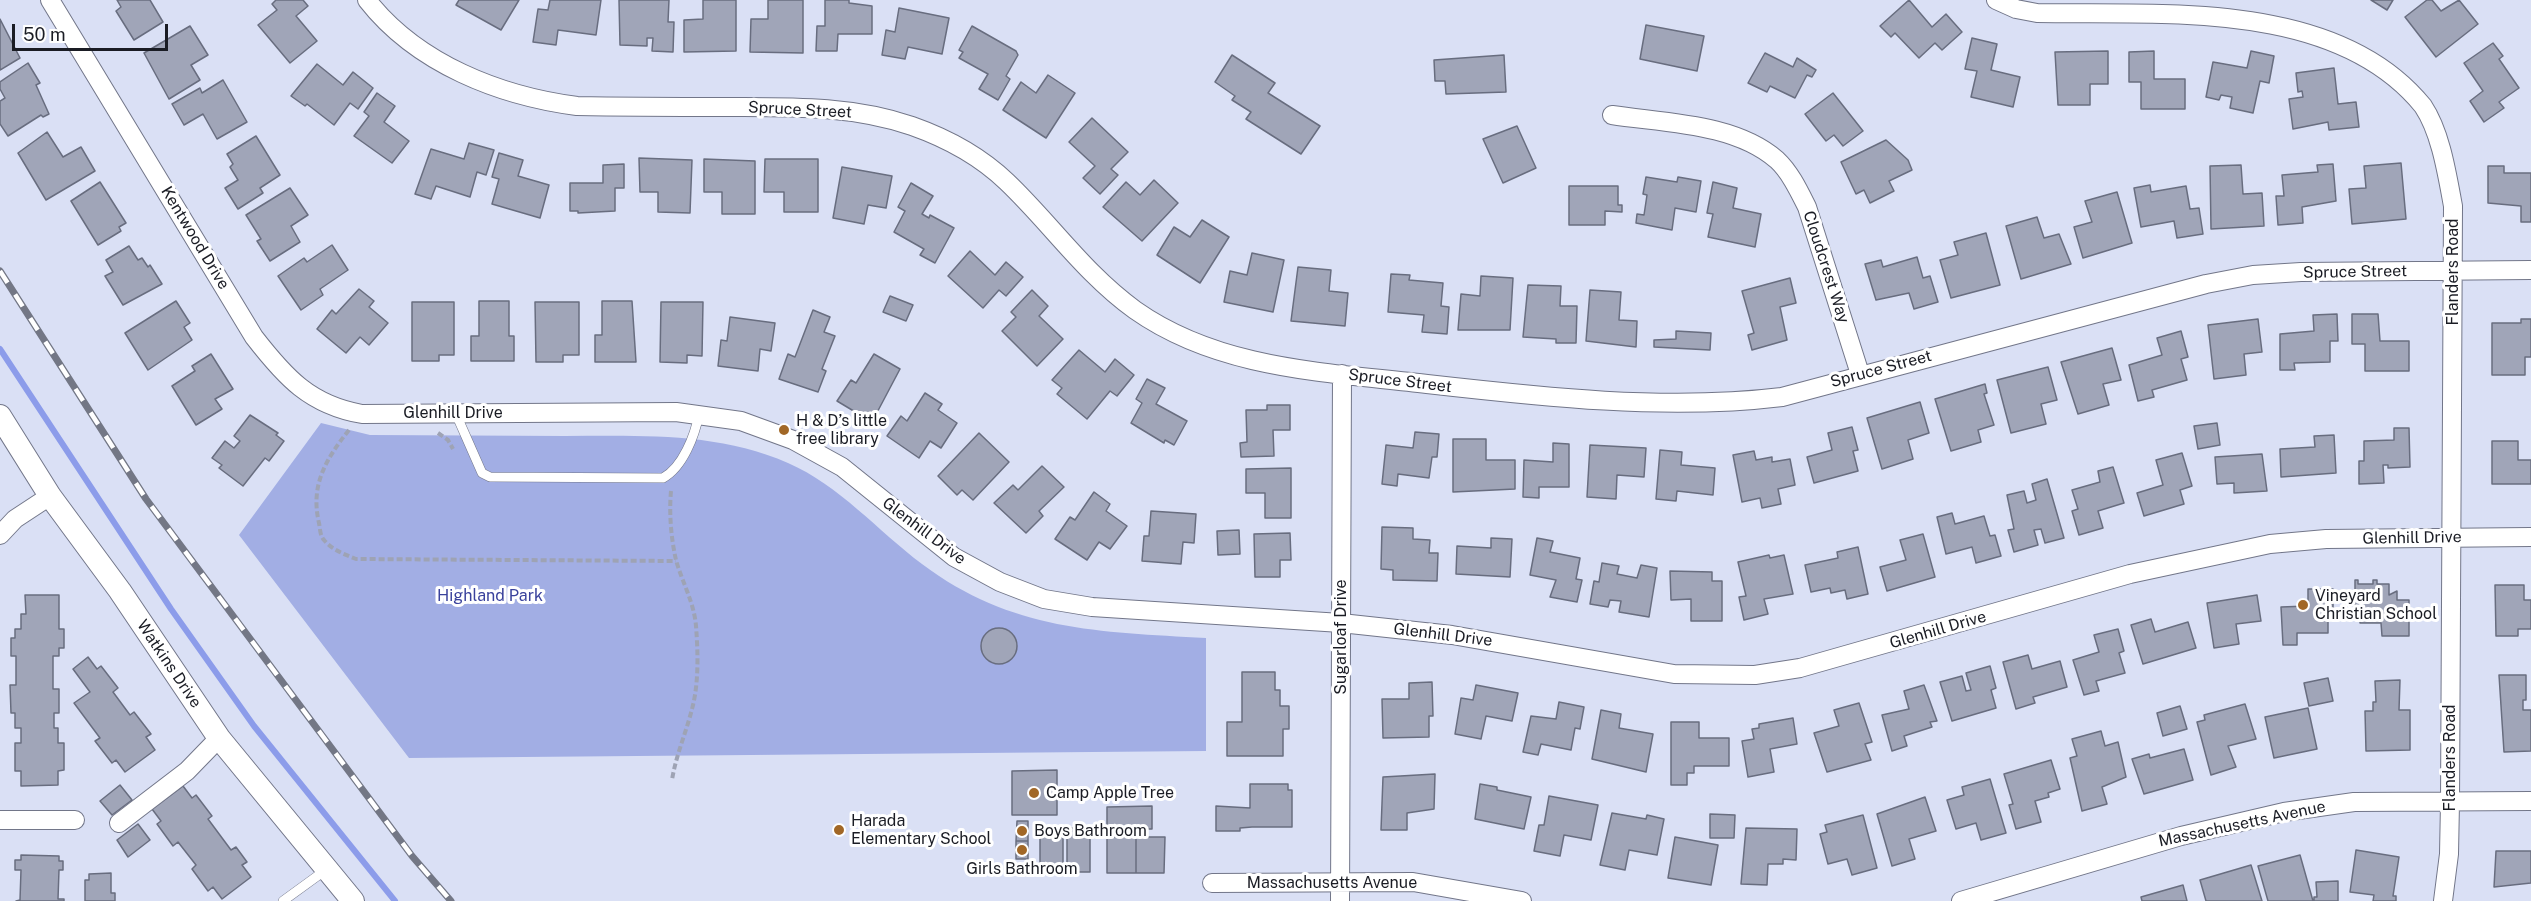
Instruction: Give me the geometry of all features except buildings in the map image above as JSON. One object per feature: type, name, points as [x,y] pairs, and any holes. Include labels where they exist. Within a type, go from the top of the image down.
[{"type":"street","name":"Kentwood Drive","points":[[50,0],[254,337],[277,368],[308,393],[336,410],[362,414],[388,414]]},
{"type":"street","name":"Spruce Street","points":[[367,0],[414,43],[450,68],[498,89],[549,103],[577,106],[839,109],[914,127],[971,155],[1005,180],[1092,274],[1139,312],[1189,339],[1232,355],[1270,365],[1342,374],[1512,394],[1702,403],[1782,397],[1860,374],[2206,284],[2253,275],[2531,270]]},
{"type":"street","name":"Flanders Road","points":[[1996,0],[2016,9],[2037,13],[2244,12],[2293,20],[2333,33],[2370,54],[2407,86],[2424,108],[2446,169],[2453,206],[2450,803],[2448,870],[2443,901]]},
{"type":"street","name":"Cloudcrest Way","points":[[1612,115],[1703,129],[1736,138],[1759,148],[1778,161],[1794,182],[1807,207],[1860,374]]},
{"type":"street","name":"Sugarloaf Drive","points":[[1340,901],[1342,374]]},
{"type":"street","name":"Glenhill Drive","points":[[388,414],[699,414],[741,421],[793,440],[842,467],[954,557],[1000,582],[1044,599],[1092,607],[1341,623],[1452,635],[1674,674],[1755,675],[1800,668],[2130,574],[2270,544],[2326,539],[2531,537]]},
{"type":"street","name":"Watkins Drive","points":[[0,416],[50,496],[120,591],[219,738],[353,901]]},
{"type":"street","points":[[0,535],[15,519],[50,496]]},
{"type":"street","points":[[119,823],[187,771],[219,738]]},
{"type":"street","name":"Massachusetts Avenue","points":[[1961,901],[2181,836],[2284,812],[2354,802],[2531,801]]},
{"type":"street","points":[[0,820],[75,820]]},
{"type":"street","name":"Massachusetts Avenue","points":[[1212,883],[1413,882],[1522,901]]},
{"type":"lane","points":[[456,414],[482,473],[490,477],[651,478],[663,478],[671,474],[695,432],[699,414]]},
{"type":"lane","points":[[283,901],[327,869]]},
{"type":"path","points":[[349,429],[321,470],[316,487],[315,508],[322,539],[336,550],[356,559],[676,561]]},
{"type":"path","points":[[672,780],[675,760],[693,707],[697,677],[696,623],[689,592],[676,561],[671,527],[671,491],[676,487]]},
{"type":"green space","name":"Highland Park","points":[[321,423],[370,435],[678,438],[734,446],[788,463],[824,483],[922,564],[955,586],[989,603],[1057,624],[1093,630],[1206,638],[1206,751],[409,758],[239,535]]},
{"type":"waterway","points":[[0,349],[171,609],[254,726],[395,901]]},
{"type":"railway","points":[[0,271],[146,499],[412,856],[451,901]]},
{"type":"place","name":"H & D’s little free library","points":[[784,430]]},
{"type":"place","name":"Vineyard Christian School","points":[[2303,605]]},
{"type":"place","name":"Camp Apple Tree","points":[[1034,793]]},
{"type":"place","name":"Harada Elementary School","points":[[839,830]]},
{"type":"place","name":"Boys Bathroom","points":[[1022,831]]},
{"type":"place","name":"Girls Bathroom","points":[[1022,850]]}]
